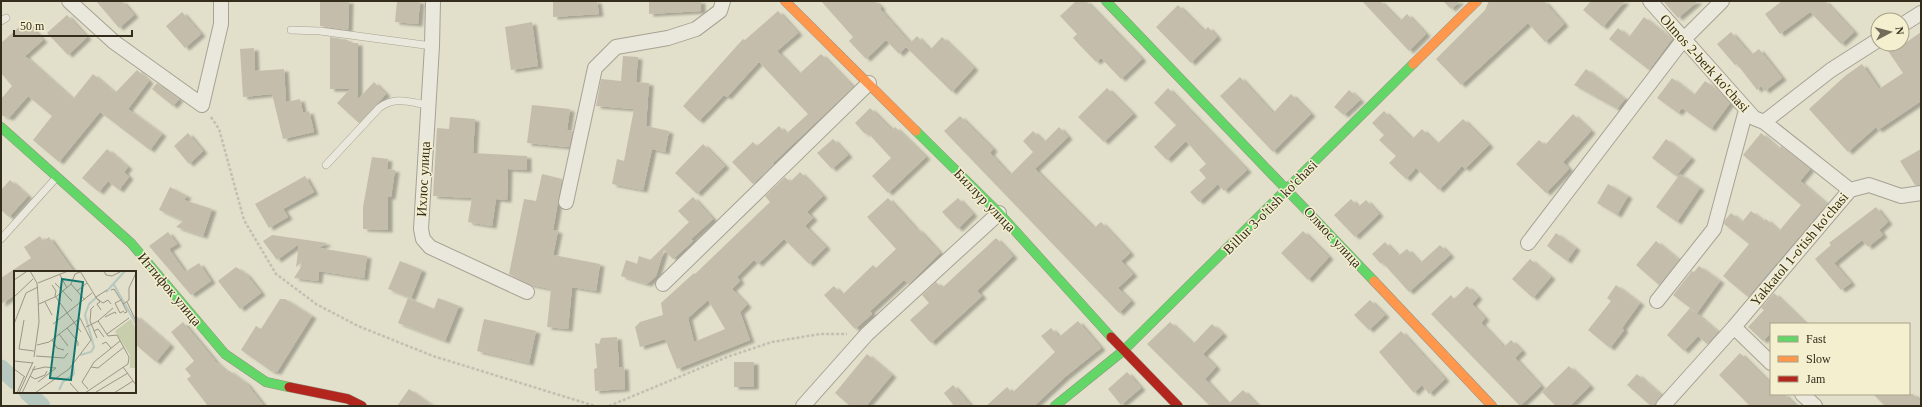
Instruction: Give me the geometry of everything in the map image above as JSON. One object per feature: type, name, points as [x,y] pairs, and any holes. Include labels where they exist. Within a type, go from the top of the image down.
[{"type":"street","points":[[69,1],[114,42],[202,105],[221,24],[221,1]]},
{"type":"street","name":"Ихлос улица","points":[[433,1],[432,46],[427,105],[421,228],[423,239],[430,247],[527,292]]},
{"type":"street","points":[[566,202],[595,68],[616,47],[668,38],[696,29],[720,11],[723,1]]},
{"type":"street","name":"Биллур улица","points":[[785,1],[999,213],[1123,351],[1178,406]]},
{"type":"street","name":"Олмос улица","points":[[1106,1],[1288,190],[1492,406]]},
{"type":"street","name":"Billur 3-o'tish ko'chasi","points":[[1055,406],[1123,351],[1478,1]]},
{"type":"street","name":"Olmos 2-berk ko'chasi","points":[[1650,1],[1746,110],[1754,118],[1764,122]]},
{"type":"street","points":[[1528,243],[1683,40],[1722,1]]},
{"type":"street","points":[[1910,20],[1921,12]]},
{"type":"street","points":[[1764,122],[1831,70],[1870,45]]},
{"type":"street","points":[[663,284],[869,83]]},
{"type":"street","points":[[1657,302],[1714,229],[1746,110]]},
{"type":"street","name":"Yakkatol 1-o'tish ko'chasi","points":[[1663,406],[1734,327],[1850,190],[1764,122]]},
{"type":"street","name":"Иттифок улица","points":[[1,127],[131,244],[226,354],[266,382],[348,399],[362,406]]},
{"type":"street","points":[[1850,190],[1870,185],[1901,196],[1921,193]]},
{"type":"street","points":[[803,406],[867,334],[999,213]]},
{"type":"street","points":[[1734,327],[1770,362]]},
{"type":"street","points":[[1803,395],[1815,406]]},
{"type":"lane","points":[[291,30],[320,31],[432,46]]},
{"type":"lane","points":[[326,165],[379,108],[387,102],[394,100],[427,105]]},
{"type":"lane","points":[[1,239],[57,176]]},
{"type":"path","points":[[202,105],[220,129],[244,220],[276,274],[316,304],[358,326],[434,356],[595,406]]},
{"type":"path","points":[[609,406],[727,357],[772,342],[820,334],[867,334]]},
{"type":"building","points":[[96,1],[122,1],[134,15],[119,28]]},
{"type":"building","points":[[320,1],[349,1],[348,30],[320,26]]},
{"type":"building","points":[[397,1],[420,1],[418,24],[395,22]]},
{"type":"building","points":[[553,1],[597,1],[599,14],[553,17]]},
{"type":"building","points":[[649,1],[701,1],[701,11],[649,14]]},
{"type":"building","points":[[821,1],[875,1],[881,7],[880,9],[910,43],[917,36],[930,50],[942,37],[974,68],[952,92],[906,47],[899,54],[886,40],[866,59],[849,41],[853,37]]},
{"type":"building","points":[[1076,1],[1086,1],[1142,59],[1121,79],[1101,58],[1096,62],[1073,38],[1077,34],[1060,16]]},
{"type":"building","points":[[1362,1],[1380,1],[1400,21],[1407,14],[1426,34],[1409,51]]},
{"type":"building","points":[[1443,1],[1460,1],[1451,9]]},
{"type":"building","points":[[1489,1],[1544,1],[1564,24],[1545,42],[1528,23],[1461,85],[1436,59],[1485,10]]},
{"type":"building","points":[[1591,1],[1625,1],[1603,27],[1583,10]]},
{"type":"building","points":[[1663,1],[1698,1],[1678,18]]},
{"type":"building","points":[[1782,1],[1825,1],[1854,32],[1841,44],[1810,12],[1780,34],[1765,14]]},
{"type":"building","points":[[1178,5],[1204,31],[1208,27],[1217,37],[1191,63],[1156,27]]},
{"type":"building","points":[[778,11],[798,33],[777,51],[799,74],[821,54],[853,87],[753,184],[732,162],[753,142],[757,146],[779,126],[786,134],[808,114],[759,62],[727,97],[724,95],[699,121],[683,106],[743,39],[745,40]]},
{"type":"building","points":[[182,12],[201,34],[185,48],[166,26]]},
{"type":"building","points":[[67,15],[87,37],[68,55],[47,33]]},
{"type":"building","points":[[1644,17],[1672,39],[1649,70],[1609,39],[1618,28],[1629,37]]},
{"type":"building","points":[[26,21],[43,40],[25,56],[73,99],[93,74],[115,93],[137,70],[149,81],[128,109],[162,134],[150,150],[100,112],[59,162],[33,140],[52,116],[28,96],[9,118],[1,115],[1,99],[12,86],[1,73],[1,43]]},
{"type":"building","points":[[532,22],[538,66],[511,70],[505,27]]},
{"type":"building","points":[[1731,32],[1751,55],[1759,49],[1782,78],[1765,91],[1761,86],[1757,90],[1737,64],[1735,65],[1717,44]]},
{"type":"building","points":[[1921,32],[1921,101],[1878,130],[1876,127],[1848,152],[1809,109],[1845,76],[1862,64],[1879,89],[1903,73],[1889,52],[1910,52],[1910,40]]},
{"type":"building","points":[[330,37],[348,40],[348,43],[358,43],[358,99],[374,82],[386,94],[359,123],[337,103],[350,89],[330,89]]},
{"type":"building","points":[[254,48],[255,71],[284,69],[286,102],[300,99],[303,113],[309,111],[314,132],[283,139],[272,94],[243,97],[240,49]]},
{"type":"building","points":[[623,56],[638,57],[636,82],[649,83],[646,126],[669,131],[665,152],[652,149],[643,190],[612,184],[617,159],[624,161],[634,109],[596,106],[601,79],[621,81]]},
{"type":"building","points":[[1586,69],[1625,99],[1617,109],[1574,85]]},
{"type":"building","points":[[1240,77],[1273,113],[1291,94],[1311,114],[1273,152],[1220,96]]},
{"type":"building","points":[[1672,78],[1694,95],[1705,81],[1719,91],[1730,103],[1711,129],[1682,108],[1678,113],[1657,98]]},
{"type":"building","points":[[157,83],[179,99],[173,106],[152,89]]},
{"type":"building","points":[[1107,88],[1133,114],[1104,142],[1078,117]]},
{"type":"building","points":[[1168,88],[1247,170],[1224,191],[1218,184],[1199,202],[1190,192],[1206,178],[1199,170],[1206,164],[1186,141],[1167,160],[1154,147],[1176,125],[1154,103]]},
{"type":"building","points":[[1349,90],[1360,100],[1344,115],[1334,107]]},
{"type":"building","points":[[532,105],[570,109],[567,130],[573,131],[569,147],[527,143]]},
{"type":"building","points":[[870,108],[892,130],[895,127],[926,157],[888,193],[872,176],[891,158],[867,132],[865,134],[855,123]]},
{"type":"building","points":[[1384,111],[1412,139],[1422,129],[1437,144],[1463,119],[1489,145],[1465,169],[1462,166],[1439,190],[1416,168],[1406,179],[1389,163],[1396,156],[1379,140],[1384,135],[1372,123]]},
{"type":"building","points":[[1573,114],[1591,131],[1563,162],[1569,169],[1546,193],[1516,164],[1539,140],[1545,145]]},
{"type":"building","points":[[960,116],[993,149],[990,153],[1010,175],[1033,152],[1023,141],[1033,131],[1044,142],[1059,127],[1068,137],[1035,169],[1094,228],[1101,222],[1130,253],[1121,261],[1133,274],[1118,288],[1131,301],[1119,313],[944,131]]},
{"type":"building","points":[[450,117],[475,119],[473,153],[527,156],[527,170],[508,169],[507,200],[496,199],[492,226],[468,222],[472,198],[433,196],[437,128],[449,129]]},
{"type":"building","points":[[188,133],[203,151],[189,164],[174,146]]},
{"type":"building","points":[[1761,133],[1779,149],[1781,146],[1810,169],[1800,181],[1827,204],[1748,297],[1723,276],[1749,244],[1724,224],[1725,220],[1731,213],[1742,222],[1751,211],[1764,221],[1766,219],[1779,231],[1801,205],[1743,155]]},
{"type":"building","points":[[833,139],[848,155],[832,169],[817,153]]},
{"type":"building","points":[[1666,139],[1691,158],[1676,176],[1652,158]]},
{"type":"building","points":[[703,144],[725,166],[697,194],[675,173]]},
{"type":"building","points":[[107,149],[128,167],[124,172],[129,177],[119,190],[108,181],[99,192],[82,178]]},
{"type":"building","points":[[1921,149],[1921,185],[1915,185],[1900,161]]},
{"type":"building","points":[[372,157],[388,159],[387,169],[395,170],[391,197],[388,197],[388,230],[363,229],[363,207]]},
{"type":"building","points":[[800,172],[823,196],[807,212],[813,218],[805,226],[826,247],[809,264],[784,239],[758,264],[754,260],[737,277],[740,281],[732,289],[747,305],[740,312],[750,340],[677,369],[665,339],[640,347],[635,327],[640,322],[663,315],[661,303],[694,273],[695,274],[770,202],[765,196],[785,177],[790,182]],"holes":[[[708,300],[725,329],[694,342],[688,318]]]},
{"type":"building","points":[[542,174],[562,179],[553,230],[558,231],[553,255],[600,264],[596,291],[572,287],[568,329],[547,327],[551,289],[531,285],[509,274],[524,199],[536,201]]},
{"type":"building","points":[[1680,174],[1700,188],[1677,222],[1656,207]]},
{"type":"building","points":[[305,176],[314,192],[283,209],[288,217],[269,228],[255,204]]},
{"type":"building","points":[[10,180],[28,196],[9,217],[1,210],[1,190]]},
{"type":"building","points":[[1608,184],[1628,196],[1617,215],[1597,203]]},
{"type":"building","points":[[170,187],[187,196],[184,200],[212,209],[203,236],[176,227],[183,221],[159,210]]},
{"type":"building","points":[[693,197],[713,219],[691,239],[693,241],[673,259],[664,250],[656,276],[647,284],[621,276],[626,260],[637,264],[639,256],[650,260],[689,222],[678,211]]},
{"type":"building","points":[[888,198],[940,253],[911,282],[908,283],[904,280],[870,311],[872,314],[855,329],[824,295],[834,286],[842,295],[873,265],[876,268],[896,249],[867,217]]},
{"type":"building","points":[[958,198],[973,214],[958,229],[942,212]]},
{"type":"building","points":[[1351,199],[1358,207],[1366,200],[1379,214],[1355,237],[1334,215]]},
{"type":"building","points":[[1876,207],[1888,222],[1879,230],[1883,235],[1868,247],[1862,240],[1834,263],[1851,283],[1841,290],[1815,259],[1831,245],[1829,243]]},
{"type":"building","points":[[1303,231],[1329,257],[1308,280],[1281,253]]},
{"type":"building","points":[[168,232],[177,244],[169,249],[185,272],[199,263],[211,281],[191,295],[149,246]]},
{"type":"building","points":[[1556,233],[1576,248],[1567,261],[1547,246]]},
{"type":"building","points":[[272,235],[327,243],[319,248],[367,256],[364,278],[319,271],[318,281],[294,278],[306,259],[296,267],[299,244],[277,260],[263,241]]},
{"type":"building","points":[[40,236],[43,241],[49,237],[73,271],[14,271],[14,296],[1,304],[1,278],[31,258],[24,247]]},
{"type":"building","points":[[996,238],[1013,256],[977,291],[982,296],[931,343],[910,320],[929,303],[922,295],[936,282],[942,288]]},
{"type":"building","points":[[1656,241],[1679,260],[1659,285],[1636,265]]},
{"type":"building","points":[[1385,242],[1398,256],[1407,249],[1420,263],[1440,245],[1450,255],[1409,292],[1382,262],[1381,264],[1372,254]]},
{"type":"building","points":[[1530,259],[1551,277],[1533,298],[1512,279]]},
{"type":"building","points":[[400,261],[422,270],[411,298],[388,289]]},
{"type":"building","points":[[1699,266],[1720,281],[1697,313],[1673,295],[1692,271],[1694,272]]},
{"type":"building","points":[[236,267],[246,274],[261,293],[240,309],[218,281]]},
{"type":"building","points":[[1616,285],[1640,303],[1622,328],[1624,330],[1610,348],[1588,330],[1611,301],[1607,298]]},
{"type":"building","points":[[1467,286],[1478,297],[1472,304],[1485,318],[1481,323],[1504,347],[1511,340],[1522,351],[1515,358],[1541,386],[1520,406],[1431,314],[1451,295],[1454,299]]},
{"type":"building","points":[[1774,293],[1805,323],[1770,323],[1770,334],[1763,341],[1748,327],[1764,310],[1761,308]]},
{"type":"building","points":[[408,298],[434,309],[438,298],[459,306],[445,341],[398,323]]},
{"type":"building","points":[[280,299],[285,299],[312,316],[277,372],[271,371],[241,350],[256,326],[261,329]]},
{"type":"building","points":[[1370,300],[1385,315],[1369,330],[1354,315]]},
{"type":"building","points":[[1690,308],[1718,332],[1707,344],[1698,336],[1684,351],[1667,335]]},
{"type":"building","points":[[136,316],[170,345],[156,362],[136,345]]},
{"type":"building","points":[[484,319],[536,331],[529,363],[477,351]]},
{"type":"building","points":[[1078,321],[1101,348],[1065,377],[1034,406],[986,406],[1007,387],[1012,393],[1055,352],[1041,336],[1051,328],[1059,337]]},
{"type":"building","points":[[183,322],[216,362],[227,372],[228,370],[246,383],[264,406],[208,406],[187,379],[191,376],[185,369],[194,361],[171,332]]},
{"type":"building","points":[[1170,322],[1193,344],[1212,324],[1223,334],[1203,354],[1216,367],[1205,379],[1228,404],[1243,390],[1258,406],[1210,406],[1147,344]]},
{"type":"building","points":[[1401,331],[1445,379],[1429,394],[1422,385],[1414,393],[1379,352]]},
{"type":"building","points":[[617,337],[619,367],[624,367],[625,389],[595,391],[594,369],[597,368],[595,343],[599,344],[601,338]]},
{"type":"building","points":[[1740,353],[1770,383],[1770,395],[1785,395],[1796,406],[1750,406],[1719,375]]},
{"type":"building","points":[[867,354],[892,375],[866,406],[850,406],[835,393]]},
{"type":"building","points":[[734,362],[754,362],[754,387],[734,387]]},
{"type":"building","points":[[1569,366],[1590,386],[1570,406],[1556,406],[1542,392]]},
{"type":"building","points":[[1127,372],[1141,388],[1121,405],[1108,389]]},
{"type":"building","points":[[1637,374],[1661,395],[1655,406],[1651,406],[1627,385]]},
{"type":"building","points":[[953,385],[971,406],[954,406],[944,393]]},
{"type":"building","points":[[409,389],[433,406],[397,406]]},
{"type":"building","points":[[1913,394],[1921,402],[1921,406],[1885,406],[1874,395]]},
{"type":"waterway","points":[[1,368],[14,380]]},
{"type":"waterway","points":[[28,393],[42,406]]},
{"type":"traffic: fast","points":[[1106,1],[1374,281]]},
{"type":"traffic: fast","points":[[1055,406],[1123,351],[1413,64]]},
{"type":"traffic: fast","points":[[1,127],[131,243],[225,354],[266,382],[289,387]]},
{"type":"traffic: fast","points":[[916,131],[999,213],[1111,337]]},
{"type":"traffic: slow","points":[[785,1],[916,131]]},
{"type":"traffic: slow","points":[[1413,64],[1477,1]]},
{"type":"traffic: slow","points":[[1374,281],[1492,406]]},
{"type":"traffic: jam","points":[[1111,337],[1178,406]]},
{"type":"traffic: jam","points":[[289,387],[348,399],[362,406]]}]
